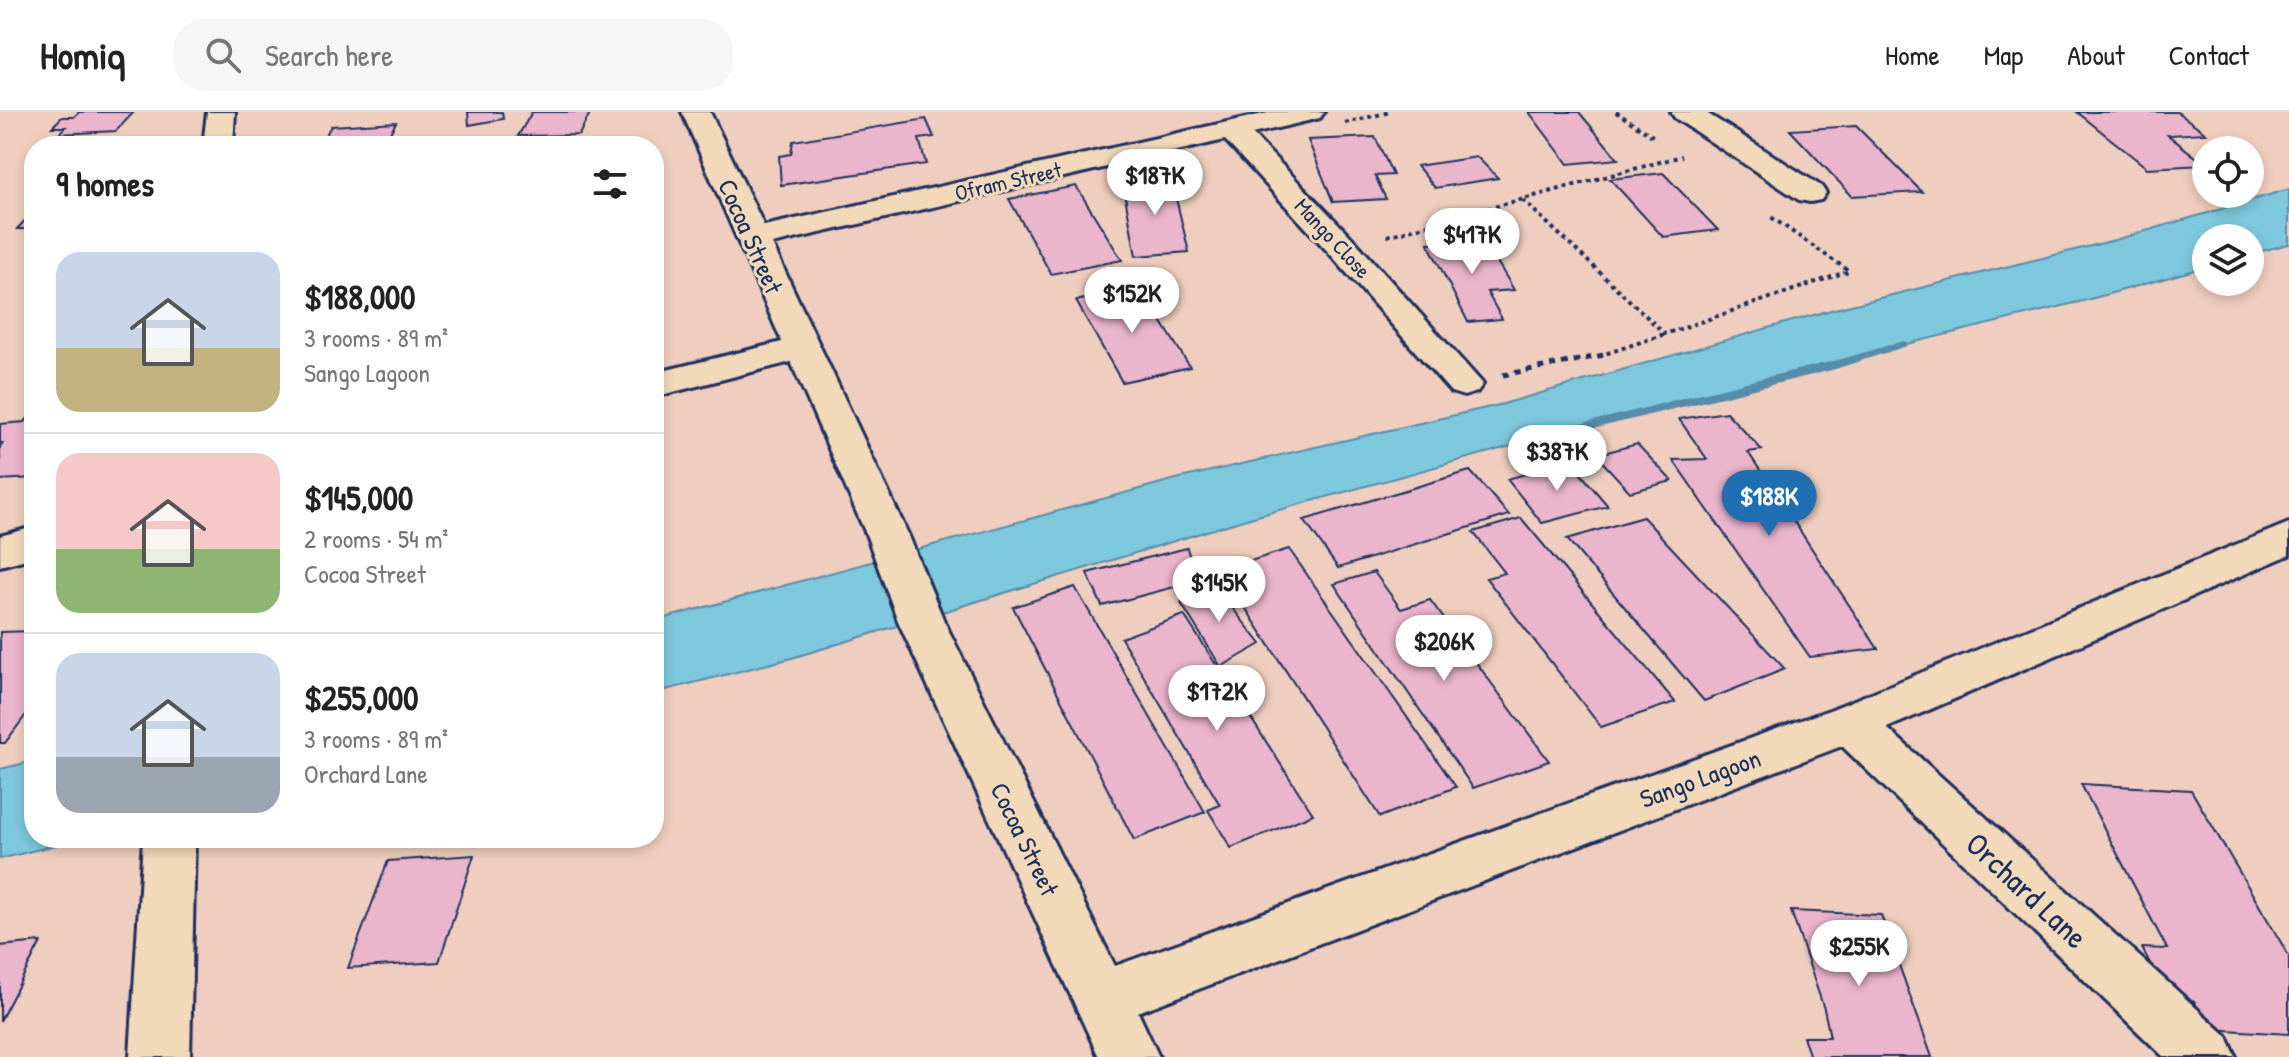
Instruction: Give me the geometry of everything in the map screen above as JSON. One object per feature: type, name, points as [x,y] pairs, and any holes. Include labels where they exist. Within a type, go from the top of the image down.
[{"type":"street","points":[[219,136],[221,112]]},
{"type":"street","name":"Cocoa Street","points":[[696,112],[887,534],[921,621],[1129,1057]]},
{"type":"street","name":"Ofram Street","points":[[752,239],[1310,112]]},
{"type":"street","points":[[1685,112],[1810,193]]},
{"type":"street","name":"Mango Close","points":[[1232,130],[1464,384]]},
{"type":"street","points":[[664,382],[801,348]]},
{"type":"street","name":"Sango Lagoon","points":[[1102,998],[1849,723],[2289,538]]},
{"type":"street","points":[[0,551],[24,545]]},
{"type":"street","name":"Orchard Lane","points":[[1849,723],[2206,1057]]},
{"type":"street","points":[[160,1057],[167,864]]},
{"type":"path","points":[[1616,112],[1661,142]]},
{"type":"path","points":[[1343,248],[1684,157],[1673,150]]},
{"type":"path","points":[[1523,200],[1665,334]]},
{"type":"path","points":[[1464,384],[1560,361],[1613,353],[1849,271],[1760,210]]},
{"type":"water","points":[[2289,189],[2289,244],[2264,250],[2264,224],[2192,224],[2192,271],[2083,301],[1686,398],[1243,520],[792,658],[664,690],[664,618],[1176,479],[1503,404],[1831,310],[2115,240],[2224,208],[2264,208],[2264,196]]},
{"type":"water","points":[[24,763],[24,848],[44,848],[0,859],[0,769]]},
{"type":"building","points":[[79,112],[134,112],[116,131],[59,134],[66,127],[52,127],[62,117],[74,117]]},
{"type":"building","points":[[468,112],[502,112],[503,119],[469,125]]},
{"type":"building","points":[[532,112],[619,112],[590,113],[579,135],[518,136]]},
{"type":"building","points":[[1529,112],[1579,112],[1618,159],[1568,164]]},
{"type":"building","points":[[2077,112],[2177,112],[2206,133],[2168,135],[2192,154],[2192,166],[2147,168]]},
{"type":"building","points":[[926,119],[934,137],[919,139],[926,164],[781,185],[779,156],[791,154],[793,141]]},
{"type":"building","points":[[396,122],[388,136],[325,136],[331,126]]},
{"type":"building","points":[[1856,126],[1922,192],[1852,196],[1790,130]]},
{"type":"building","points":[[1375,137],[1393,175],[1375,176],[1386,199],[1333,202],[1308,140]]},
{"type":"building","points":[[1477,157],[1498,178],[1435,188],[1417,166]]},
{"type":"building","points":[[1663,173],[1718,230],[1663,237],[1610,179]]},
{"type":"building","points":[[1171,178],[1189,252],[1136,256],[1122,180]]},
{"type":"building","points":[[1076,186],[1122,260],[1051,274],[1009,199]]},
{"type":"building","points":[[1483,238],[1514,290],[1487,292],[1502,319],[1468,322],[1428,243]]},
{"type":"building","points":[[1140,287],[1190,367],[1122,382],[1076,301]]},
{"type":"building","points":[[1726,412],[1762,450],[1748,452],[1878,649],[1810,657],[1673,460],[1707,459],[1679,419]]},
{"type":"building","points":[[24,422],[24,479],[0,480],[0,446],[3,443],[0,443],[0,424]]},
{"type":"building","points":[[1637,444],[1672,481],[1630,492],[1596,455]]},
{"type":"building","points":[[1571,462],[1608,506],[1542,523],[1507,479]]},
{"type":"building","points":[[1470,471],[1509,515],[1338,568],[1304,520]]},
{"type":"building","points":[[1643,517],[1785,669],[1704,701],[1567,539]]},
{"type":"building","points":[[1521,518],[1675,702],[1601,727],[1486,578],[1505,573],[1473,532]]},
{"type":"building","points":[[1187,548],[1197,581],[1102,606],[1087,573]]},
{"type":"building","points":[[1289,549],[1456,787],[1380,817],[1221,570]]},
{"type":"building","points":[[1374,572],[1401,609],[1430,600],[1549,761],[1473,788],[1334,584]]},
{"type":"building","points":[[1197,581],[1218,590],[1261,644],[1221,667],[1181,603]]},
{"type":"building","points":[[1075,587],[1205,812],[1134,840],[1013,607]]},
{"type":"building","points":[[1184,615],[1313,814],[1231,848],[1208,810],[1220,805],[1121,638]]},
{"type":"building","points":[[24,631],[24,717],[5,743],[0,743],[0,632]]},
{"type":"building","points":[[2081,784],[2191,790],[2289,956],[2289,1034],[2209,1029],[2194,1001],[2169,1000],[2142,948],[2167,949]]},
{"type":"building","points":[[474,855],[439,962],[348,968],[388,861]]},
{"type":"building","points":[[1791,911],[1881,915],[1932,1057],[1810,1057],[1803,1037],[1830,1037],[1824,1009]]},
{"type":"building","points":[[41,942],[0,1021],[0,946]]},
{"type":"waterway","points":[[1552,435],[1828,367],[1903,344]]}]
